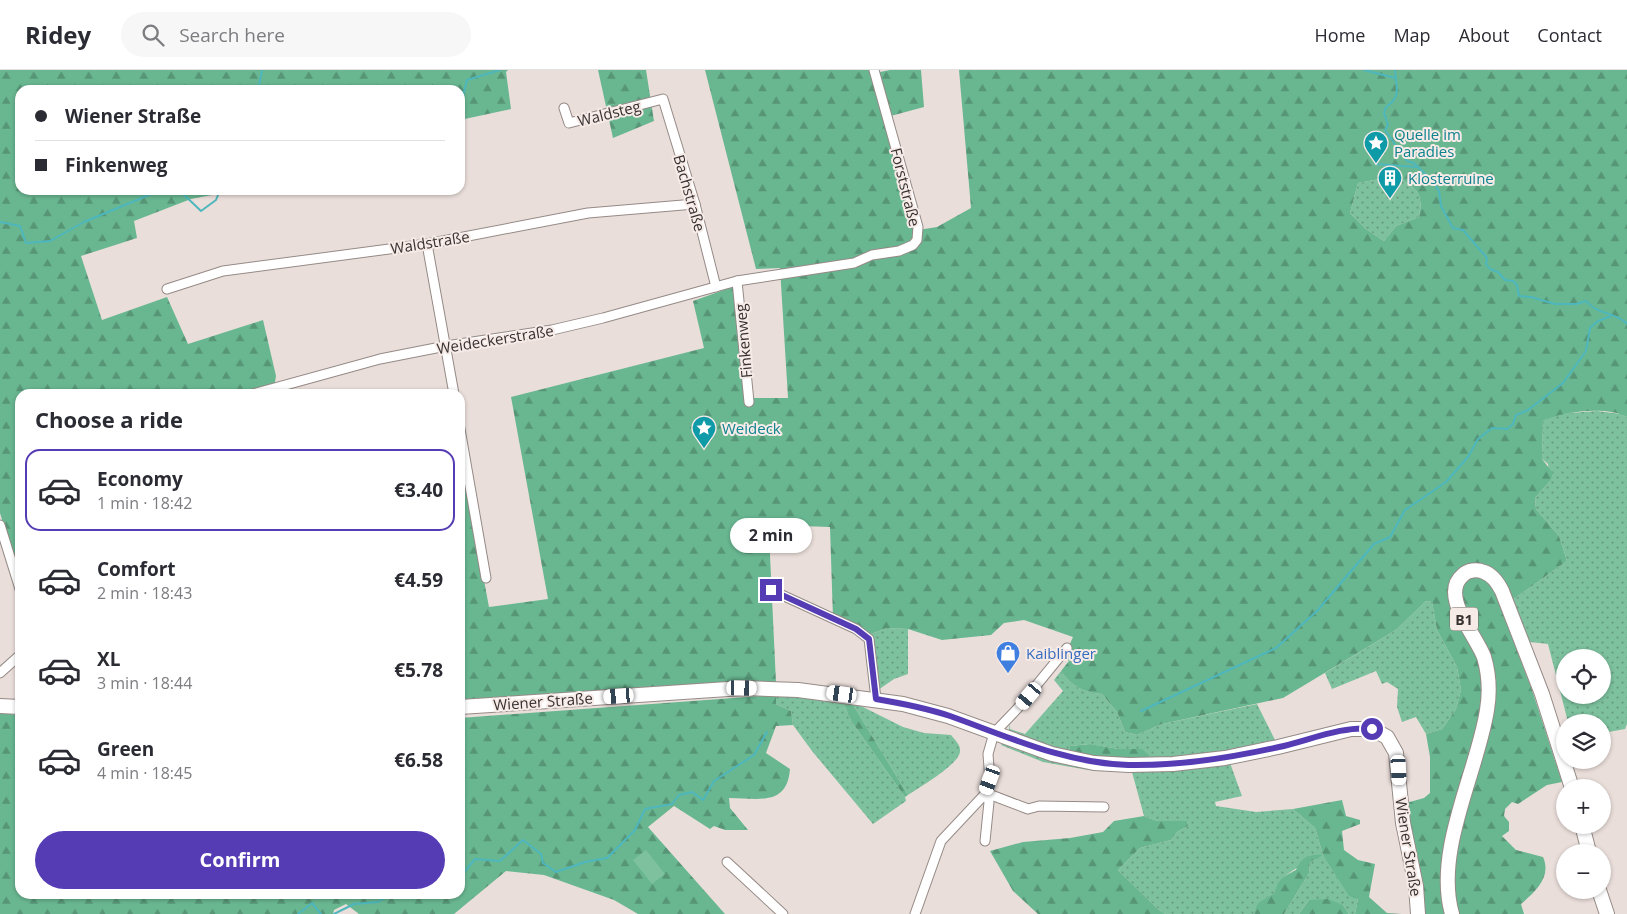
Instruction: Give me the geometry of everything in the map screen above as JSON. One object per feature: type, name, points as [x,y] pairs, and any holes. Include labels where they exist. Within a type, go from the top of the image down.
[{"type":"main road","name":"Wiener Straße","points":[[1452,914],[1447,887],[1449,859],[1484,725],[1489,693],[1483,655],[1455,601],[1456,585],[1460,577],[1467,572],[1477,570],[1486,573],[1494,578],[1502,591],[1539,686],[1569,779]]},
{"type":"main road","name":"Wiener Straße","points":[[465,706],[742,688],[783,688],[876,699],[948,716],[1067,758],[1094,763],[1137,765],[1225,758],[1278,748],[1351,729],[1368,729],[1379,732],[1389,740],[1397,758],[1402,816],[1416,886],[1418,914]]},
{"type":"main road","points":[[0,706],[15,707]]},
{"type":"main road","points":[[1602,899],[1607,914]]},
{"type":"street","name":"Forststraße","points":[[737,281],[797,271],[836,267],[854,263],[872,255],[899,251],[914,245],[917,240],[918,227],[874,70]]},
{"type":"street","name":"Waldsteg","points":[[564,108],[570,123],[663,99]]},
{"type":"street","name":"Bachstraße","points":[[663,99],[695,204],[716,287]]},
{"type":"street","name":"Waldstraße","points":[[167,289],[223,271],[427,244],[588,213],[695,204]]},
{"type":"street","points":[[427,244],[453,389]]},
{"type":"street","name":"Weideckerstraße","points":[[271,389],[380,359],[446,346],[552,330],[737,281]]},
{"type":"street","name":"Finkenweg","points":[[737,281],[749,402]]},
{"type":"street","points":[[465,458],[486,578]]},
{"type":"street","points":[[0,525],[15,574]]},
{"type":"street","points":[[771,590],[856,629],[869,639],[876,699]]},
{"type":"street","points":[[915,914],[941,841],[986,793],[990,780],[988,754],[994,733],[1018,710],[1066,648]]},
{"type":"street","points":[[0,674],[15,660]]},
{"type":"street","points":[[986,793],[1028,809],[1039,806],[1104,807]]},
{"type":"street","points":[[985,841],[989,802],[986,793]]},
{"type":"street","points":[[727,862],[783,914]]},
{"type":"green space","points":[[0,70],[508,70],[506,72],[511,109],[465,119],[465,85],[15,85],[15,195],[212,195],[191,199],[134,221],[137,238],[81,256],[102,320],[167,297],[188,344],[263,320],[276,376],[274,389],[15,389],[15,563],[0,513]]},
{"type":"green space","points":[[598,70],[646,70],[654,121],[613,138]]},
{"type":"green space","points":[[705,70],[874,70],[875,73],[890,70],[921,70],[924,107],[887,117],[918,230],[937,227],[971,208],[959,70],[1627,70],[1627,417],[1608,412],[1585,411],[1573,412],[1543,421],[1542,459],[1553,473],[1550,481],[1535,498],[1536,509],[1559,536],[1567,561],[1511,601],[1499,603],[1532,690],[1556,764],[1556,769],[1558,769],[1561,779],[1556,779],[1556,783],[1547,785],[1518,804],[1512,802],[1505,809],[1504,816],[1509,822],[1509,831],[1502,836],[1516,850],[1543,857],[1545,864],[1544,877],[1541,884],[1521,904],[1524,914],[1414,914],[1406,803],[1424,798],[1430,793],[1430,757],[1426,734],[1442,729],[1456,709],[1461,690],[1457,667],[1437,630],[1432,602],[1426,601],[1396,630],[1283,698],[1162,724],[1137,735],[1125,732],[1117,712],[1102,694],[1078,688],[1061,671],[1069,661],[1064,657],[1073,637],[1024,620],[1004,623],[991,635],[942,640],[908,629],[887,628],[868,635],[833,619],[830,527],[799,526],[769,534],[776,683],[754,681],[465,700],[465,480],[489,607],[548,599],[511,397],[704,348],[693,301],[735,286],[753,398],[788,398],[780,268],[756,269]],"holes":[[[1396,176],[1417,192],[1420,202],[1419,217],[1396,226],[1384,241],[1366,229],[1350,213],[1358,183]]]},
{"type":"green space","points":[[1396,176],[1409,184],[1417,192],[1420,202],[1419,217],[1396,226],[1384,241],[1366,229],[1350,213],[1358,183]]},
{"type":"green space","points":[[1597,411],[1621,414],[1627,417],[1627,724],[1625,729],[1611,732],[1611,714],[1566,714],[1563,704],[1611,704],[1611,649],[1556,649],[1556,675],[1548,644],[1530,642],[1511,601],[1567,561],[1559,536],[1536,509],[1535,498],[1550,481],[1548,464],[1542,459],[1543,421],[1556,414]]},
{"type":"green space","points":[[1426,601],[1432,602],[1437,630],[1457,667],[1461,690],[1456,709],[1442,729],[1426,734],[1416,717],[1402,722],[1397,707],[1398,689],[1387,682],[1382,684],[1376,671],[1332,689],[1325,673],[1396,630]]},
{"type":"green space","points":[[887,628],[908,629],[908,674],[894,679],[878,690],[868,635]]},
{"type":"green space","points":[[1061,671],[1078,688],[1102,694],[1117,712],[1125,732],[1137,735],[1162,724],[1257,704],[1276,742],[1230,763],[1242,796],[1215,802],[1216,806],[1256,812],[1293,809],[1315,828],[1323,855],[1358,899],[1355,914],[1349,914],[1343,905],[1309,900],[1299,914],[1284,914],[1309,873],[1310,862],[1322,855],[1300,866],[1281,880],[1274,893],[1259,903],[1254,914],[1166,914],[1159,910],[1118,870],[1140,848],[1171,840],[1177,832],[1188,826],[1187,821],[1157,821],[1144,816],[1132,772],[1088,770],[1043,762],[1001,745],[1009,732],[1009,723],[1010,729],[1025,734],[1063,691],[1054,680]],"holes":[[[1089,744],[1119,749],[1142,749],[1097,757],[1070,752],[1071,746]]]},
{"type":"green space","points":[[776,695],[849,700],[903,727],[924,733],[951,735],[959,745],[960,752],[958,757],[946,769],[908,795],[852,703],[844,704],[851,721],[906,801],[873,824],[812,751],[793,725],[791,711],[776,704]]},
{"type":"green space","points":[[776,695],[776,704],[791,711],[793,725],[776,726],[766,753],[790,769],[788,781],[783,790],[769,798],[729,798],[730,808],[748,830],[725,830],[714,826],[710,829],[674,806],[648,827],[725,914],[638,914],[614,900],[544,875],[506,871],[454,914],[359,914],[346,904],[334,910],[333,914],[0,914],[0,713],[15,714],[15,899],[465,899],[465,718]]},
{"type":"green space","points":[[852,703],[908,795],[905,797],[851,721],[844,704]]},
{"type":"green space","points":[[1090,744],[1119,749],[1142,749],[1149,755],[1148,757],[1118,759],[1070,753],[1070,746]]},
{"type":"green space","points":[[1342,800],[1346,816],[1360,820],[1360,824],[1342,831],[1344,850],[1358,860],[1375,864],[1369,897],[1387,913],[1402,914],[1355,914],[1358,899],[1349,896],[1323,855],[1315,828],[1293,809]]},
{"type":"green space","points":[[1144,816],[1157,821],[1187,821],[1188,826],[1177,832],[1171,840],[1140,848],[1118,870],[1159,910],[1166,914],[1038,914],[1013,891],[990,851],[1023,842],[1070,838],[1103,832],[1114,821]]},
{"type":"green space","points":[[646,850],[665,874],[652,884],[633,860]]},
{"type":"green space","points":[[1314,855],[1323,855],[1310,862],[1309,873],[1284,914],[1254,914],[1258,903],[1274,893],[1280,881],[1296,870],[1303,859]]},
{"type":"green space","points":[[1328,899],[1343,905],[1349,914],[1299,914],[1309,900]]},
{"type":"waterway","points":[[259,85],[262,70]]},
{"type":"waterway","points":[[465,88],[467,80],[500,70]]},
{"type":"waterway","points":[[1364,70],[1395,78]]},
{"type":"waterway","points":[[1395,70],[1397,91],[1384,113],[1388,125],[1385,130],[1407,161],[1414,163],[1434,183],[1439,191],[1441,206],[1453,228],[1463,230],[1487,258],[1486,264],[1490,269],[1498,272],[1505,280],[1513,281],[1517,285],[1519,296],[1531,297],[1555,304],[1576,304],[1586,301],[1595,309],[1623,320],[1627,324]]},
{"type":"waterway","points":[[1376,164],[1416,167]]},
{"type":"waterway","points":[[0,222],[20,226],[26,243],[50,241],[84,222],[149,195]]},
{"type":"waterway","points":[[184,195],[201,211],[216,200],[218,195]]},
{"type":"waterway","points":[[1141,711],[1276,648],[1317,611],[1374,544],[1390,537],[1405,510],[1446,482],[1468,457],[1478,439],[1492,428],[1507,429],[1513,424],[1516,415],[1528,410],[1563,383],[1586,351],[1590,328],[1598,321],[1611,316]]},
{"type":"waterway","points":[[465,871],[475,859],[500,861],[523,840],[541,854],[543,863],[556,872],[585,862],[607,858],[635,830],[645,809],[672,804],[679,795],[692,792],[703,800],[714,781],[754,755],[767,732]]},
{"type":"waterway","points":[[334,914],[354,904],[378,902],[382,899]]},
{"type":"waterway","points":[[298,914],[312,903],[321,914]]},
{"type":"place","name":"Quelle im Paradies","points":[[1376,164]]},
{"type":"place","name":"Klosterruine","points":[[1390,199]]},
{"type":"place","name":"Weideck","points":[[704,449]]},
{"type":"place","name":"Kaiblinger","points":[[1008,674]]},
{"type":"route","points":[[771,590],[856,629],[869,639],[876,699],[948,716],[1067,758],[1107,764],[1162,765],[1225,758],[1351,729],[1372,729]]}]
